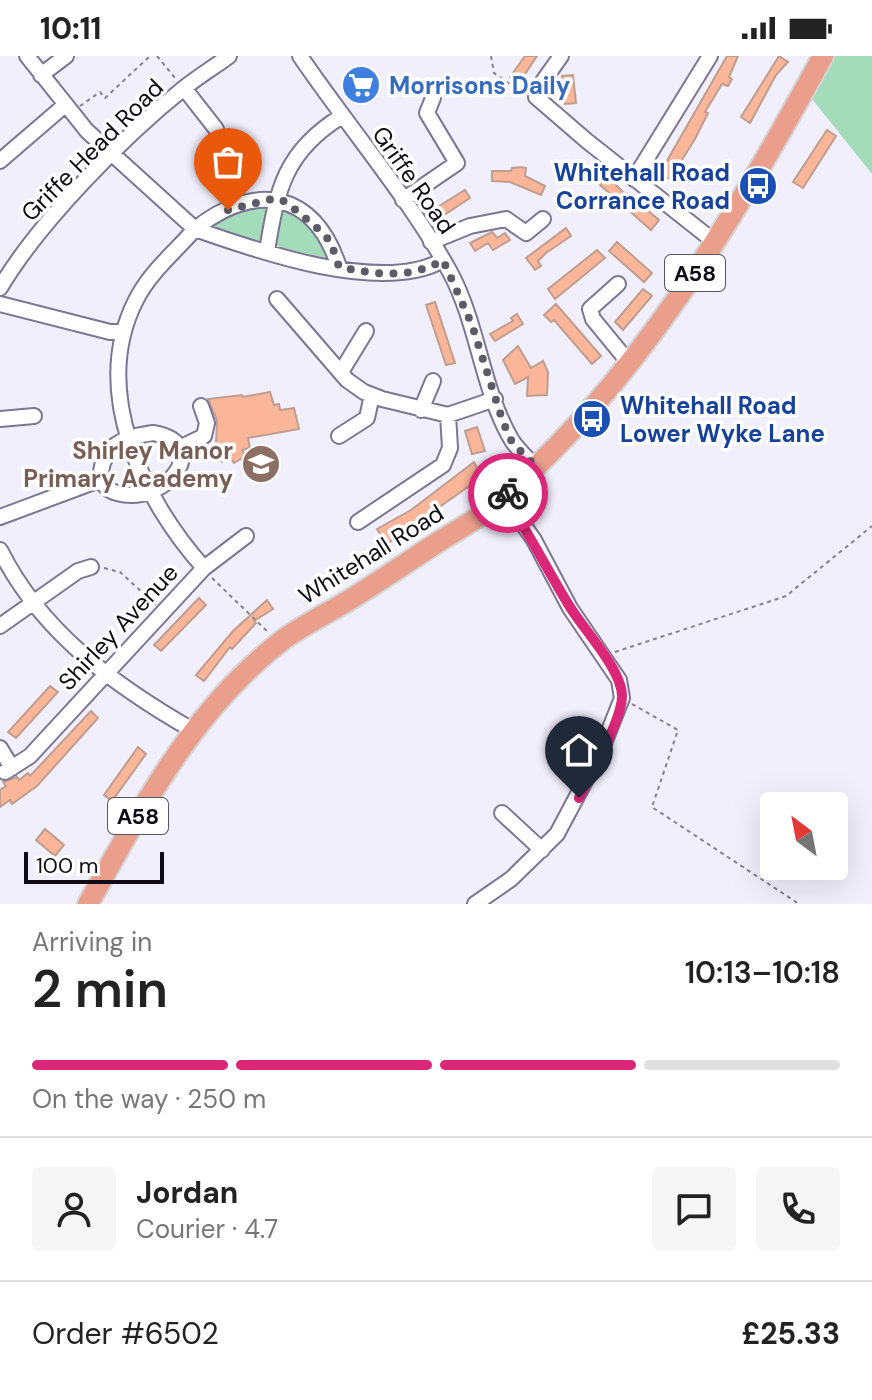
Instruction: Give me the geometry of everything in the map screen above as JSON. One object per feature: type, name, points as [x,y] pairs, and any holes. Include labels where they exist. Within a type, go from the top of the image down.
[{"type":"highway","name":"Whitehall Road","points":[[88,904],[155,787],[194,731],[242,677],[282,641],[491,509],[563,440],[630,364],[664,321],[716,243],[819,58]]},
{"type":"street","points":[[27,56],[68,109],[113,155],[195,229],[267,251],[339,267],[394,274],[418,272],[443,260]]},
{"type":"street","points":[[41,75],[66,56]]},
{"type":"street","name":"Griffe Head Road","points":[[0,288],[38,235],[113,155],[184,88],[229,56]]},
{"type":"street","name":"Griffe Road","points":[[300,56],[443,260],[472,325],[512,442],[535,466]]},
{"type":"street","points":[[561,56],[539,87],[536,97],[716,243]]},
{"type":"street","points":[[634,179],[710,56]]},
{"type":"street","points":[[184,88],[216,129]]},
{"type":"street","points":[[403,200],[457,163],[427,113],[433,98]]},
{"type":"street","points":[[0,161],[68,109]]},
{"type":"street","points":[[267,251],[276,198],[286,171],[302,146],[342,116]]},
{"type":"street","points":[[204,568],[165,521],[120,408],[118,378],[122,332],[137,297],[156,271],[195,229],[210,218],[240,205],[276,198],[303,213],[324,234],[331,243],[339,267]]},
{"type":"street","points":[[431,242],[470,226],[506,219],[526,233],[543,219]]},
{"type":"street","points":[[618,284],[595,301],[590,309],[593,319],[630,364]]},
{"type":"street","points":[[277,299],[353,385],[372,395],[448,415],[495,399]]},
{"type":"street","points":[[0,304],[84,326],[122,332]]},
{"type":"street","points":[[341,372],[366,331]]},
{"type":"street","points":[[421,410],[433,381]]},
{"type":"street","points":[[339,436],[367,418],[372,395]]},
{"type":"street","points":[[179,448],[204,436],[207,423],[201,406]]},
{"type":"street","points":[[358,522],[443,465],[450,448],[448,415]]},
{"type":"street","points":[[0,419],[34,416]]},
{"type":"street","points":[[153,433],[165,435],[179,448],[182,457],[176,474],[165,486],[136,497],[111,492],[102,479],[106,456],[114,446],[131,438],[153,433]]},
{"type":"street","points":[[0,517],[102,479]]},
{"type":"street","points":[[475,904],[511,879],[557,834],[579,798],[622,698],[619,680],[570,608],[534,540],[504,497]]},
{"type":"street","name":"Shirley Avenue","points":[[0,748],[9,770],[30,756],[204,568],[246,536]]},
{"type":"street","points":[[0,550],[32,603],[62,636],[105,673],[194,731]]},
{"type":"street","points":[[0,626],[78,571],[91,567]]},
{"type":"street","points":[[502,813],[542,850]]},
{"type":"path","points":[[68,109],[100,92],[105,98],[150,56]]},
{"type":"path","points":[[157,56],[184,88]]},
{"type":"path","points":[[491,56],[494,73],[527,97],[536,97]]},
{"type":"path","points":[[602,656],[786,596],[872,526]]},
{"type":"path","points":[[91,567],[120,572],[163,611]]},
{"type":"path","points":[[204,568],[272,636],[282,641]]},
{"type":"path","points":[[622,698],[678,730],[652,807],[799,904]]},
{"type":"green space","points":[[835,56],[872,56],[872,174],[812,99]]},
{"type":"green space","points":[[264,205],[269,211],[265,236],[258,241],[210,229],[210,222]]},
{"type":"green space","points":[[286,208],[307,222],[329,253],[326,258],[281,248],[274,243],[280,210]]},
{"type":"building","points":[[525,56],[537,56],[519,83],[510,77]]},
{"type":"building","points":[[727,56],[738,56],[729,77],[732,79],[728,86],[722,84],[705,112],[708,113],[695,139],[670,179],[660,173]]},
{"type":"building","points":[[779,56],[788,62],[776,75],[750,123],[741,117]]},
{"type":"building","points":[[573,75],[576,103],[565,104],[562,76]]},
{"type":"building","points":[[827,130],[836,136],[803,188],[793,182]]},
{"type":"building","points":[[512,168],[526,168],[525,176],[545,186],[541,195],[510,182],[492,181],[492,171],[511,171]]},
{"type":"building","points":[[608,177],[659,220],[651,230],[600,185]]},
{"type":"building","points":[[465,190],[470,198],[441,217],[436,208]]},
{"type":"building","points":[[566,228],[571,236],[546,253],[538,261],[541,266],[535,270],[526,258]]},
{"type":"building","points":[[492,232],[497,238],[505,233],[510,240],[493,250],[488,243],[475,251],[470,243]]},
{"type":"building","points":[[617,242],[652,273],[644,282],[609,251]]},
{"type":"building","points":[[597,250],[605,258],[555,299],[548,289]]},
{"type":"building","points":[[643,289],[652,296],[623,330],[615,322]]},
{"type":"building","points":[[435,302],[455,363],[446,365],[426,305]]},
{"type":"building","points":[[556,304],[601,356],[592,364],[554,320],[551,322],[544,315]]},
{"type":"building","points":[[517,314],[523,324],[495,341],[490,334],[513,321],[511,318]]},
{"type":"building","points":[[518,346],[531,368],[543,361],[548,372],[547,395],[527,396],[528,377],[515,384],[503,360]]},
{"type":"building","points":[[270,392],[274,405],[279,404],[280,410],[294,408],[299,429],[248,438],[250,448],[242,450],[246,456],[234,463],[230,457],[222,462],[212,448],[216,445],[217,420],[208,399]]},
{"type":"building","points":[[477,427],[485,451],[472,454],[465,431]]},
{"type":"building","points":[[474,462],[482,477],[387,544],[377,529],[411,510]]},
{"type":"building","points":[[199,598],[206,605],[161,651],[154,645]]},
{"type":"building","points":[[267,600],[273,609],[254,621],[256,623],[232,649],[230,647],[204,681],[196,675],[233,631]]},
{"type":"building","points":[[50,686],[58,692],[16,738],[8,732]]},
{"type":"building","points":[[91,711],[98,718],[37,786],[12,804],[10,800],[0,807],[0,790],[6,786],[3,782],[17,777],[19,780],[28,773],[30,776]]},
{"type":"building","points":[[138,747],[146,754],[112,801],[104,795]]},
{"type":"building","points":[[45,829],[64,845],[55,856],[36,840]]},
{"type":"way so far","points":[[228,210],[276,198],[286,202],[303,213],[324,234],[331,243],[339,267],[382,275],[400,274],[418,272],[443,260],[472,325],[503,422],[512,442],[535,466],[508,493]]},
{"type":"place","name":"Morrisons Daily","points":[[361,85]]},
{"type":"place","name":"Whitehall Road Corrance Road","points":[[758,186]]},
{"type":"place","name":"Whitehall Road Lower Wyke Lane","points":[[592,419]]},
{"type":"place","name":"Shirley Manor Primary Academy","points":[[261,464]]},
{"type":"route","points":[[508,493],[504,497],[534,540],[570,608],[619,680],[622,698],[616,717],[579,798]]}]
